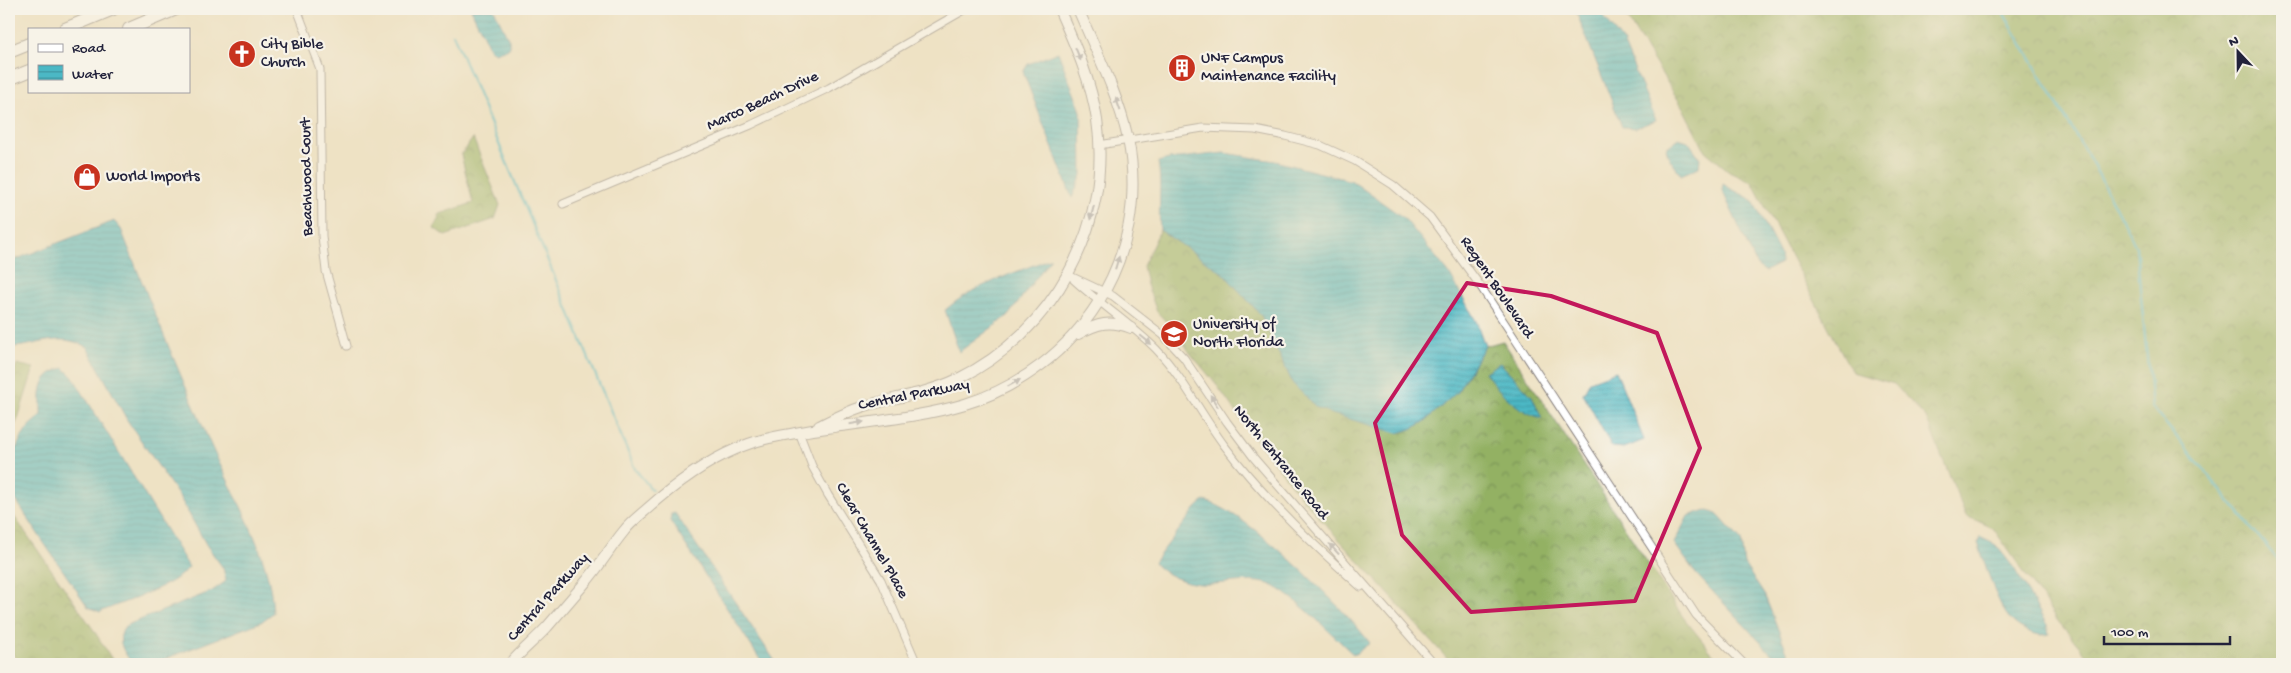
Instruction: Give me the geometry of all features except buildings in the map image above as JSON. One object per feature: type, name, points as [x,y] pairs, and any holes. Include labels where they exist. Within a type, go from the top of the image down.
[{"type":"highway","points":[[67,28],[113,9]]},
{"type":"highway","points":[[131,28],[176,9]]},
{"type":"highway","points":[[9,52],[28,44]]},
{"type":"highway","points":[[9,79],[28,71]]},
{"type":"street","name":"Beachwood Court","points":[[297,9],[320,68],[322,236],[326,271],[347,346]]},
{"type":"street","name":"Marco Beach Drive","points":[[563,204],[751,125],[829,88],[966,9]]},
{"type":"street","name":"Central Parkway","points":[[804,432],[850,411],[938,388],[978,368],[1014,342],[1034,322],[1068,275],[1085,236],[1094,206],[1099,176],[1099,145],[1097,121],[1087,77],[1059,9]]},
{"type":"street","name":"Central Parkway","points":[[510,664],[545,629],[598,569],[625,529],[673,486],[710,462],[738,448],[771,438],[963,404],[1002,390],[1031,374],[1073,337],[1099,302],[1115,270],[1128,226],[1132,196],[1128,141],[1116,99],[1078,9]]},
{"type":"street","name":"Regent Boulevard","points":[[1099,145],[1203,128],[1255,130],[1320,145],[1355,161],[1393,185],[1430,217],[1479,284],[1696,615],[1744,664]]},
{"type":"street","name":"North Entrance Road","points":[[1068,275],[1105,292],[1147,321],[1184,358],[1252,456],[1284,495],[1338,553],[1376,600],[1434,664]]},
{"type":"street","name":"North Entrance Road","points":[[1068,275],[1155,348],[1170,365],[1224,445],[1251,477],[1331,561],[1376,600]]},
{"type":"street","points":[[1073,337],[1103,323],[1111,322],[1131,328]]},
{"type":"street","name":"Clear Channel Place","points":[[804,432],[812,466],[880,580],[917,664]]},
{"type":"street","points":[[1251,477],[1254,471],[1252,456]]},
{"type":"highlighted area","points":[[1467,283],[1551,296],[1657,333],[1700,448],[1635,601],[1471,612],[1402,535],[1375,423]]},
{"type":"green space","points":[[1621,9],[2282,9],[2282,664],[2094,664],[2057,620],[1993,528],[1966,516],[1926,418],[1894,384],[1852,372],[1752,182],[1729,171],[1705,151],[1682,106]]},
{"type":"green space","points":[[473,138],[500,205],[495,219],[445,236],[434,228],[440,214],[473,203],[461,155]]},
{"type":"green space","points":[[1160,230],[1223,273],[1261,315],[1293,384],[1398,433],[1424,422],[1457,392],[1485,346],[1503,341],[1683,617],[1721,664],[1452,664],[1305,502],[1242,421],[1216,384],[1190,353],[1177,333],[1157,312],[1147,285],[1143,266]]},
{"type":"green space","points":[[17,364],[34,368],[18,419],[9,438],[9,383]]},
{"type":"green space","points":[[9,509],[93,629],[115,664],[19,664],[9,648]]},
{"type":"water","points":[[471,9],[494,9],[509,40],[509,48],[495,53],[490,50]]},
{"type":"water","points":[[1575,9],[1598,9],[1623,42],[1656,120],[1636,128],[1622,127]]},
{"type":"water","points":[[1058,52],[1081,111],[1082,175],[1072,198],[1023,72],[1028,64]]},
{"type":"water","points":[[1679,138],[1688,141],[1700,158],[1699,167],[1681,175],[1669,158],[1666,148]]},
{"type":"water","points":[[1224,153],[1275,161],[1352,181],[1404,218],[1449,273],[1476,321],[1485,346],[1457,392],[1424,422],[1398,433],[1332,414],[1316,407],[1293,384],[1261,315],[1223,273],[1160,230],[1158,162]]},
{"type":"water","points":[[1723,184],[1753,201],[1780,254],[1781,263],[1765,271],[1757,266],[1722,190]]},
{"type":"water","points":[[114,221],[121,229],[198,416],[259,547],[271,591],[273,613],[261,622],[154,663],[133,664],[121,645],[123,630],[127,625],[212,591],[226,581],[223,568],[207,546],[180,498],[127,420],[87,347],[76,342],[57,340],[9,347],[9,262]]},
{"type":"water","points":[[1051,258],[1008,316],[959,352],[945,310],[968,293],[1009,274]]},
{"type":"water","points":[[1500,363],[1532,396],[1542,418],[1517,406],[1490,379],[1485,372]]},
{"type":"water","points":[[64,368],[73,377],[189,567],[182,574],[161,587],[100,612],[88,607],[33,526],[12,491],[11,470],[16,449],[26,431],[41,416],[42,386],[49,375]]},
{"type":"water","points":[[1616,371],[1644,440],[1624,448],[1612,447],[1583,394],[1590,381]]},
{"type":"water","points":[[1204,501],[1221,507],[1243,521],[1293,562],[1339,608],[1370,643],[1354,655],[1298,603],[1265,583],[1252,581],[1217,584],[1194,583],[1168,574],[1159,567],[1154,562],[1196,508]]},
{"type":"water","points":[[1706,510],[1717,514],[1741,540],[1744,564],[1765,596],[1790,659],[1787,664],[1778,661],[1696,574],[1674,543],[1688,516]]},
{"type":"water","points":[[675,513],[777,664],[763,664],[670,521],[671,514]]},
{"type":"water","points":[[1980,537],[1996,545],[2014,568],[2047,625],[2049,634],[2039,635],[2023,629],[2013,622],[2005,612],[1978,543]]},
{"type":"waterway","points":[[2001,9],[2094,166],[2136,247],[2152,407],[2282,565]]},
{"type":"waterway","points":[[453,34],[635,469],[652,490]]},
{"type":"place","name":"City Bible Church","points":[[242,54]]},
{"type":"place","name":"UNF Campus Maintenance Facility","points":[[1182,68]]},
{"type":"place","name":"World Imports","points":[[87,177]]},
{"type":"place","name":"University of North Florida","points":[[1174,334]]}]
